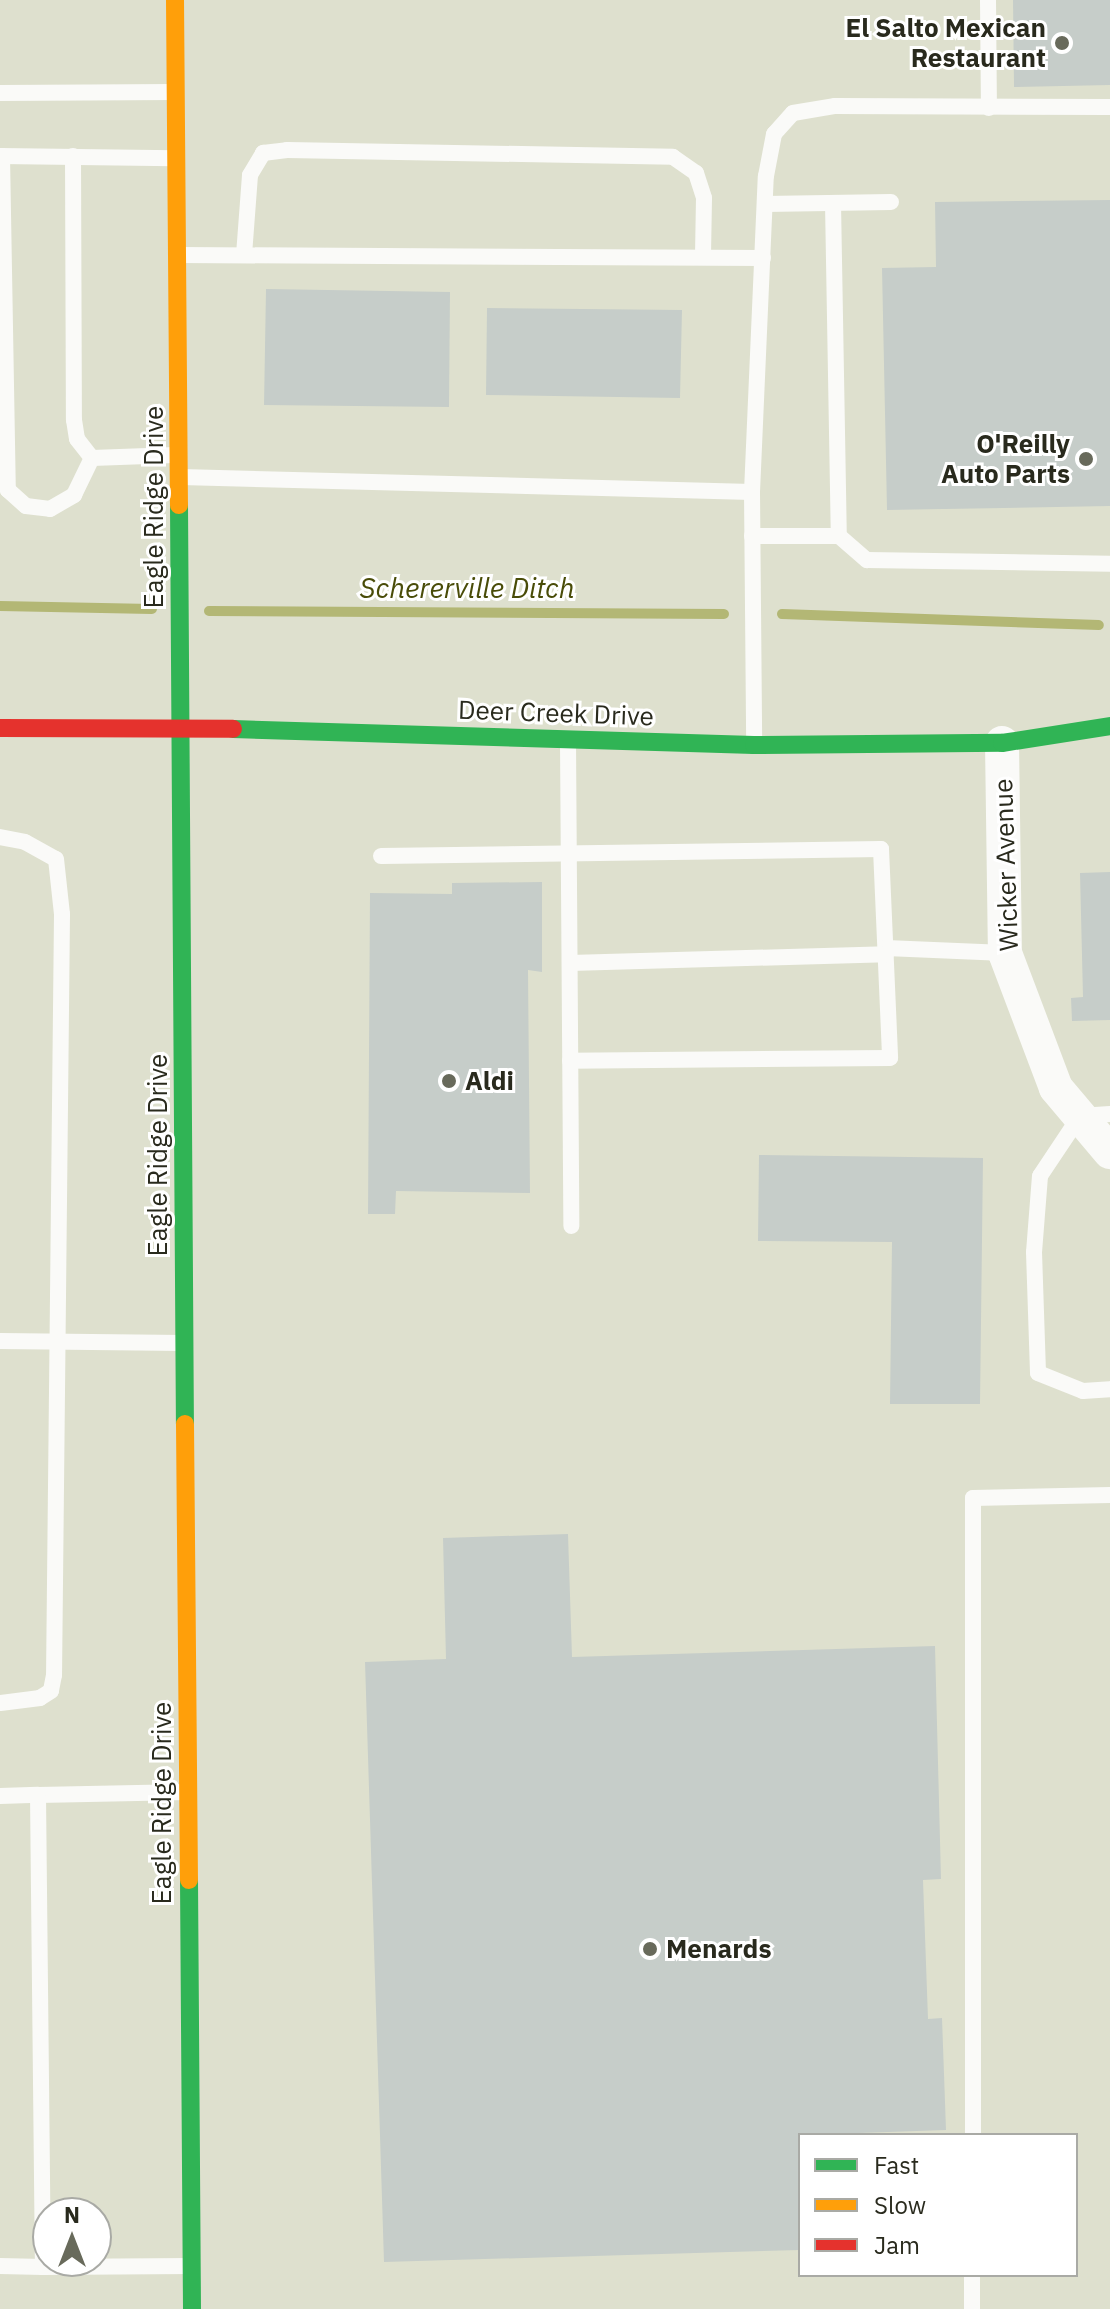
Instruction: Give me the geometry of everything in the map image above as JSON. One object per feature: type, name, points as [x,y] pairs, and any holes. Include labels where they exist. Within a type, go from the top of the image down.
[{"type":"street","name":"Eagle Ridge Drive","points":[[175,0],[181,454],[192,2309]]},
{"type":"street","name":"Deer Creek Drive","points":[[0,728],[181,729],[754,745],[1002,743],[1110,726]]},
{"type":"street","name":"Wicker Avenue","points":[[1002,743],[1005,953],[1056,1088],[1095,1115],[1110,1152]]},
{"type":"lane","points":[[988,0],[989,108]]},
{"type":"lane","points":[[0,93],[176,92]]},
{"type":"lane","points":[[754,745],[752,492],[765,204],[774,134],[793,113],[835,106],[1110,107]]},
{"type":"lane","points":[[244,255],[250,175],[263,153],[287,150],[673,157],[696,173],[704,198],[703,256]]},
{"type":"lane","points":[[92,458],[74,495],[50,509],[26,506],[8,490],[1,156],[177,158]]},
{"type":"lane","points":[[73,156],[74,420],[77,439],[92,458]]},
{"type":"lane","points":[[765,204],[891,202]]},
{"type":"lane","points":[[833,203],[839,536]]},
{"type":"lane","points":[[178,255],[763,258]]},
{"type":"lane","points":[[92,458],[181,454]]},
{"type":"lane","points":[[181,477],[752,492]]},
{"type":"lane","points":[[752,536],[839,536],[867,560],[1110,564]]},
{"type":"lane","points":[[568,740],[571,1226]]},
{"type":"lane","points":[[0,837],[25,842],[56,859],[61,884],[61,1342],[54,1675],[51,1691],[40,1698],[0,1703]]},
{"type":"lane","points":[[381,856],[881,849],[890,1058],[570,1061]]},
{"type":"lane","points":[[570,963],[886,951],[1005,953]]},
{"type":"lane","points":[[1095,1115],[1040,1176],[1034,1252],[1038,1373],[1083,1391],[1110,1389]]},
{"type":"lane","points":[[0,1341],[185,1343]]},
{"type":"lane","points":[[973,2133],[973,1498],[1110,1495]]},
{"type":"lane","points":[[0,1796],[188,1792]]},
{"type":"lane","points":[[38,1795],[42,2197]]},
{"type":"lane","points":[[0,2266],[32,2267]]},
{"type":"lane","points":[[112,2267],[192,2266]]},
{"type":"lane","points":[[972,2277],[972,2309]]},
{"type":"building","name":"El Salto Mexican Restaurant","points":[[1013,0],[1110,0],[1110,85],[1014,87]]},
{"type":"building","points":[[1110,200],[1110,506],[887,510],[882,268],[936,267],[935,202]]},
{"type":"building","points":[[266,289],[450,292],[449,407],[264,405]]},
{"type":"building","points":[[487,308],[682,310],[680,398],[486,395]]},
{"type":"building","points":[[1110,872],[1110,1020],[1072,1021],[1071,998],[1083,997],[1080,873]]},
{"type":"building","name":"Aldi","points":[[542,882],[542,972],[528,970],[530,1193],[396,1191],[395,1214],[368,1214],[370,893],[452,894],[452,883]]},
{"type":"building","points":[[759,1155],[983,1158],[980,1404],[890,1404],[892,1242],[758,1241]]},
{"type":"building","name":"Menards","points":[[568,1534],[572,1657],[935,1646],[941,1879],[923,1880],[928,2019],[942,2018],[946,2130],[798,2133],[798,2250],[384,2262],[365,1662],[446,1659],[443,1538]]},
{"type":"waterway","name":"Schererville Ditch","points":[[0,606],[152,609]]},
{"type":"waterway","name":"Schererville Ditch","points":[[209,611],[724,614]]},
{"type":"waterway","name":"Schererville Ditch","points":[[782,614],[1099,625]]},
{"type":"traffic: fast","points":[[179,505],[185,1424]]},
{"type":"traffic: fast","points":[[233,729],[754,745],[1002,743],[1110,726]]},
{"type":"traffic: fast","points":[[189,1880],[192,2309]]},
{"type":"traffic: slow","points":[[175,0],[179,505]]},
{"type":"traffic: slow","points":[[185,1424],[189,1880]]},
{"type":"traffic: jam","points":[[0,728],[233,729]]},
{"type":"place","name":"El Salto Mexican Restaurant","points":[[1062,43]]},
{"type":"place","name":"O'Reilly Auto Parts","points":[[1086,459]]},
{"type":"place","name":"Aldi","points":[[449,1081]]},
{"type":"place","name":"Menards","points":[[650,1949]]}]
